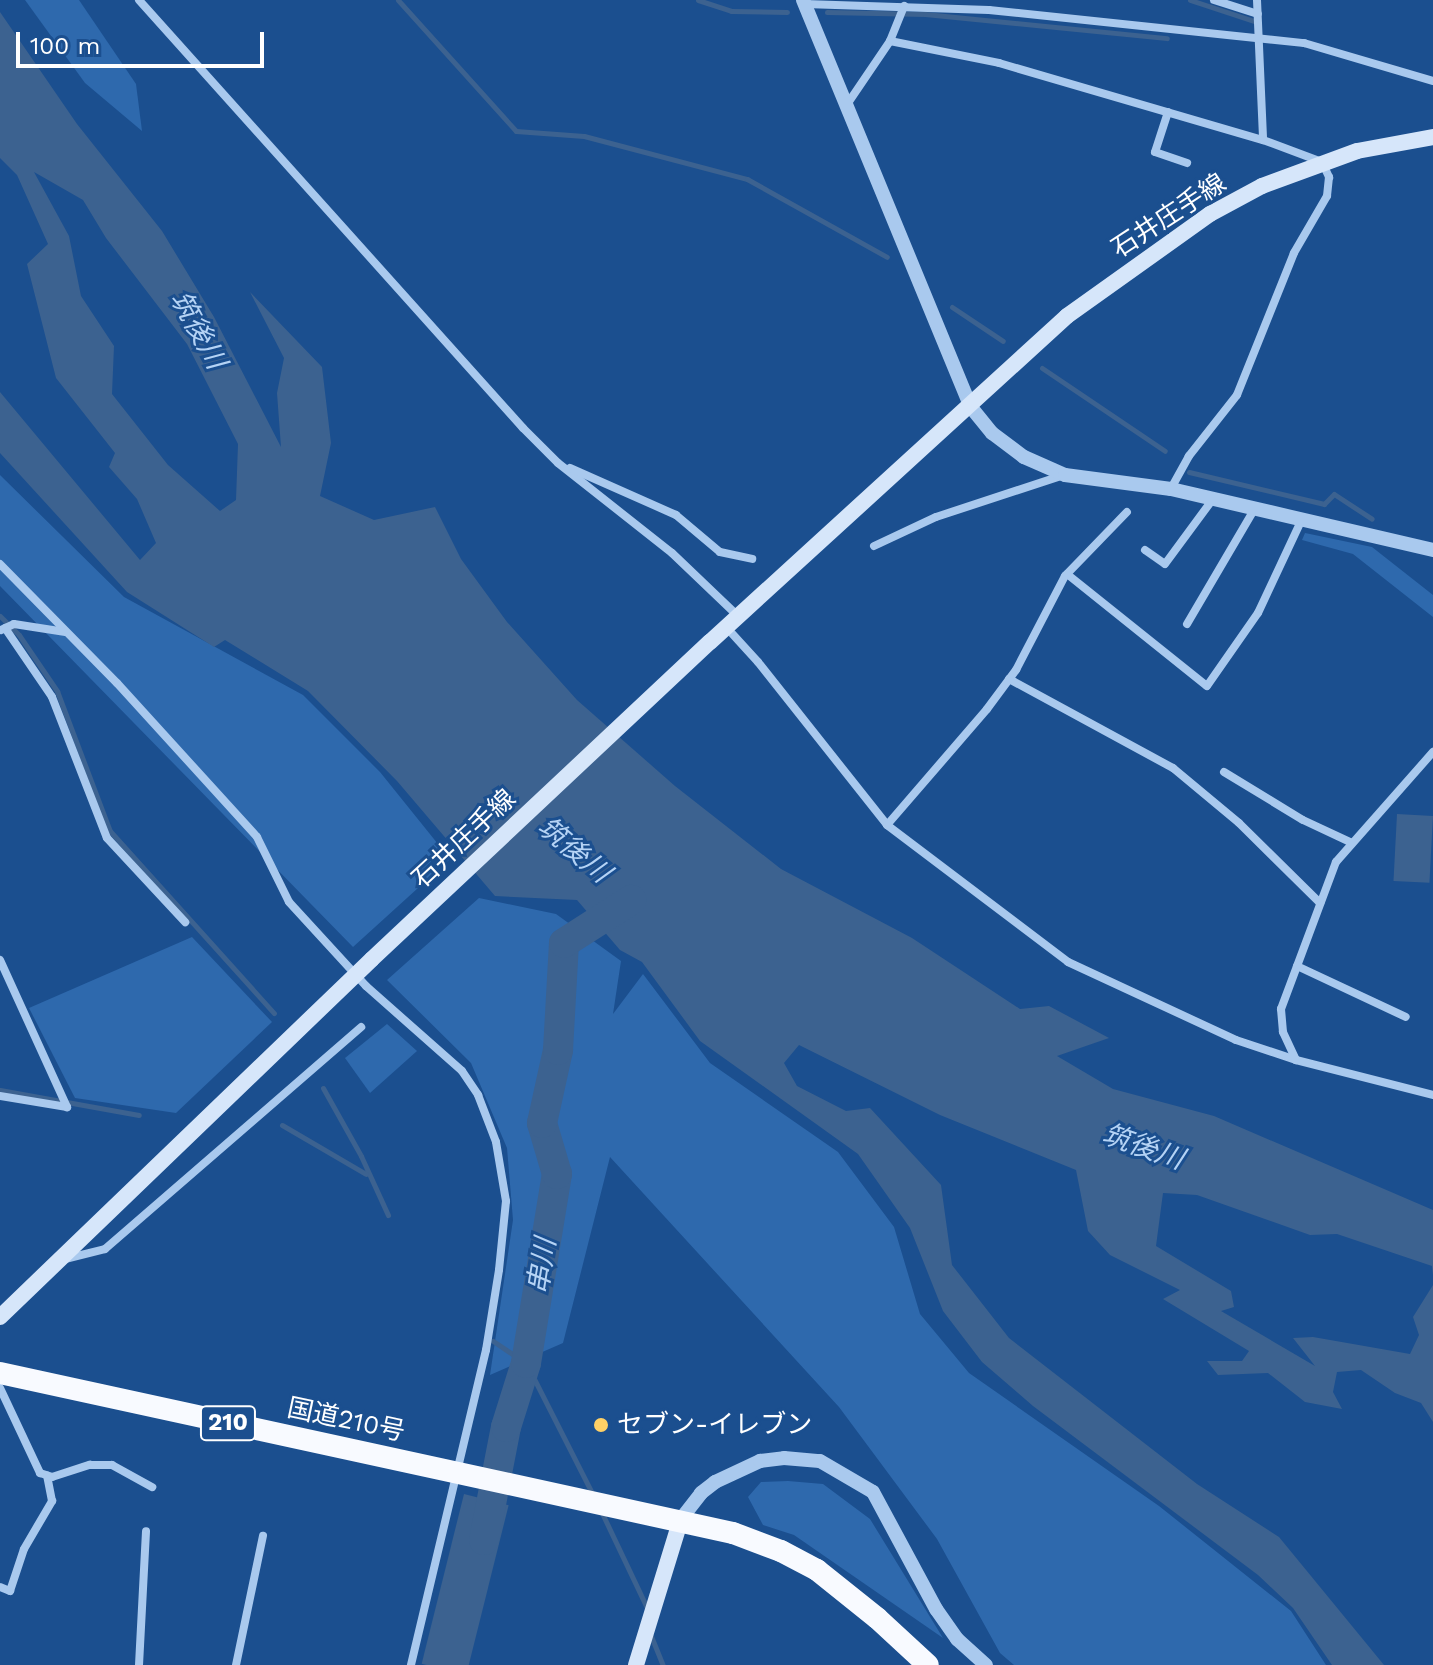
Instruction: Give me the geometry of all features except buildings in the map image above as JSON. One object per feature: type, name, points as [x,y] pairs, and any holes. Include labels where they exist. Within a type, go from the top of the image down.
[{"type":"highway","name":"国道210号","points":[[0,1373],[681,1519]]},
{"type":"highway","name":"210","points":[[681,1519],[781,1551],[817,1570],[877,1618],[928,1665]]},
{"type":"main road","name":"石井庄手線","points":[[0,1317],[356,974],[710,642],[1067,316],[1210,214],[1262,186],[1357,151],[1433,137]]},
{"type":"main road","points":[[636,1665],[681,1519]]},
{"type":"street","points":[[139,0],[298,182],[558,463],[672,553],[733,623],[758,662],[887,825],[1068,962],[1236,1040],[1296,1060],[1433,1095]]},
{"type":"street","points":[[1214,0],[1258,14]]},
{"type":"street","points":[[1257,0],[1263,140]]},
{"type":"street","points":[[1433,81],[1304,43],[989,10],[804,2],[970,406],[992,433],[1024,457],[1065,475],[1171,489],[1433,550]]},
{"type":"street","points":[[846,106],[890,41],[904,6]]},
{"type":"street","points":[[890,41],[999,63],[1263,140],[1322,162],[1329,177],[1327,196],[1294,253],[1237,395],[1189,456],[1171,489]]},
{"type":"street","points":[[1168,112],[1155,152],[1187,163]]},
{"type":"street","points":[[558,463],[676,515],[720,552],[752,559]]},
{"type":"street","points":[[874,546],[947,513],[1065,475]]},
{"type":"street","points":[[1145,550],[1165,564],[1213,499]]},
{"type":"street","points":[[1187,624],[1255,508]]},
{"type":"street","points":[[887,825],[1009,679],[1067,574],[1127,512]]},
{"type":"street","points":[[1067,574],[1207,686],[1258,613],[1302,519]]},
{"type":"street","points":[[0,564],[257,837],[289,902],[356,974],[462,1071],[478,1095],[496,1142],[506,1201],[486,1350],[411,1665]]},
{"type":"street","points":[[6,627],[67,632]]},
{"type":"street","points":[[6,627],[52,697],[107,838],[185,922]]},
{"type":"street","points":[[1009,679],[1173,768],[1239,823],[1320,903]]},
{"type":"street","points":[[1296,1060],[1283,1032],[1281,1009],[1336,862],[1433,752]]},
{"type":"street","points":[[1224,772],[1303,820],[1352,843]]},
{"type":"street","points":[[0,960],[67,1107],[0,1096]]},
{"type":"street","points":[[1297,966],[1406,1017]]},
{"type":"street","points":[[56,1262],[105,1249],[361,1027]]},
{"type":"street","points":[[0,1388],[40,1473],[47,1475],[90,1465],[112,1465],[152,1487]]},
{"type":"street","points":[[681,1519],[701,1493],[715,1482],[760,1461],[784,1458],[820,1461],[873,1492],[936,1609],[957,1639],[986,1665]]},
{"type":"street","points":[[0,1587],[10,1591],[24,1549],[52,1501],[47,1475]]},
{"type":"street","points":[[139,1665],[146,1531]]},
{"type":"street","points":[[236,1665],[263,1536]]},
{"type":"shaded area","points":[[25,0],[79,0],[136,84],[142,131],[85,83]]},
{"type":"shaded area","points":[[0,475],[124,597],[303,695],[380,772],[450,859],[353,947],[0,586]]},
{"type":"shaded area","points":[[1305,533],[1372,547],[1433,595],[1433,617],[1353,554],[1302,540]]},
{"type":"shaded area","points":[[479,898],[556,914],[621,961],[613,1014],[643,974],[710,1063],[838,1152],[894,1227],[920,1314],[969,1373],[1159,1506],[1291,1611],[1326,1665],[1014,1665],[1000,1653],[937,1539],[839,1407],[610,1157],[563,1343],[490,1375],[513,1220],[507,1148],[471,1063],[387,980]]},
{"type":"shaded area","points":[[192,937],[272,1022],[176,1113],[75,1098],[29,1008]]},
{"type":"shaded area","points":[[387,1024],[417,1051],[370,1093],[345,1058]]},
{"type":"shaded area","points":[[761,1482],[823,1484],[870,1519],[943,1638],[794,1535],[763,1525],[748,1497]]},
{"type":"water","name":"筑後川","points":[[0,12],[77,124],[162,231],[214,317],[281,447],[277,393],[284,358],[250,292],[322,367],[331,443],[320,496],[374,520],[435,507],[461,559],[507,622],[577,700],[675,786],[781,869],[912,938],[1020,1009],[1049,1006],[1109,1038],[1057,1056],[1113,1089],[1214,1116],[1433,1210],[1433,1275],[1432,1266],[1337,1234],[1310,1235],[1197,1195],[1163,1193],[1156,1246],[1231,1291],[1234,1307],[1221,1311],[1315,1366],[1293,1338],[1313,1337],[1410,1354],[1419,1335],[1413,1317],[1433,1285],[1433,1422],[1421,1403],[1395,1393],[1361,1370],[1337,1372],[1333,1392],[1342,1409],[1305,1402],[1268,1373],[1218,1375],[1207,1361],[1242,1361],[1249,1351],[1163,1299],[1180,1290],[1110,1255],[1088,1231],[1076,1170],[940,1115],[799,1045],[784,1063],[797,1086],[846,1111],[870,1108],[941,1185],[952,1265],[1009,1338],[1197,1484],[1279,1537],[1384,1665],[1332,1665],[1293,1608],[1258,1575],[1033,1406],[982,1362],[943,1311],[910,1228],[858,1154],[700,1041],[642,962],[620,950],[577,900],[495,896],[397,781],[308,691],[225,640],[214,647],[127,592],[0,453],[0,392],[140,560],[156,543],[137,499],[109,467],[115,453],[56,378],[27,264],[48,244],[17,175],[0,158]],"holes":[[[34,172],[83,200],[106,238],[187,344],[238,444],[236,500],[220,511],[168,465],[112,394],[114,346],[81,296],[69,236]]]},
{"type":"water","points":[[1397,814],[1433,816],[1429,883],[1393,881]]},
{"type":"water","points":[[464,1494],[509,1505],[469,1665],[422,1664]]},
{"type":"waterway","points":[[398,0],[516,131],[584,136],[747,179],[887,257]]},
{"type":"waterway","points":[[698,0],[731,11],[787,12]]},
{"type":"waterway","points":[[1190,0],[1254,21]]},
{"type":"waterway","points":[[827,12],[925,14],[1167,38]]},
{"type":"waterway","points":[[952,307],[1003,341]]},
{"type":"waterway","points":[[1042,368],[1165,451]]},
{"type":"waterway","points":[[1189,472],[1324,504],[1334,494],[1372,519]]},
{"type":"waterway","points":[[0,616],[19,635],[57,691],[110,831],[274,1013]]},
{"type":"waterway","name":"串川","points":[[484,1540],[506,1427],[526,1363],[557,1174],[542,1123],[558,1050],[564,943],[631,900]]},
{"type":"waterway","points":[[323,1088],[361,1156],[388,1215]]},
{"type":"waterway","points":[[0,1090],[139,1115]]},
{"type":"waterway","points":[[282,1125],[366,1174]]},
{"type":"waterway","points":[[493,1341],[526,1363],[593,1495]]},
{"type":"waterway","points":[[601,1511],[648,1610]]},
{"type":"waterway","points":[[651,1636],[663,1665]]},
{"type":"place","name":"セブン-イレブン","points":[[601,1425]]}]
